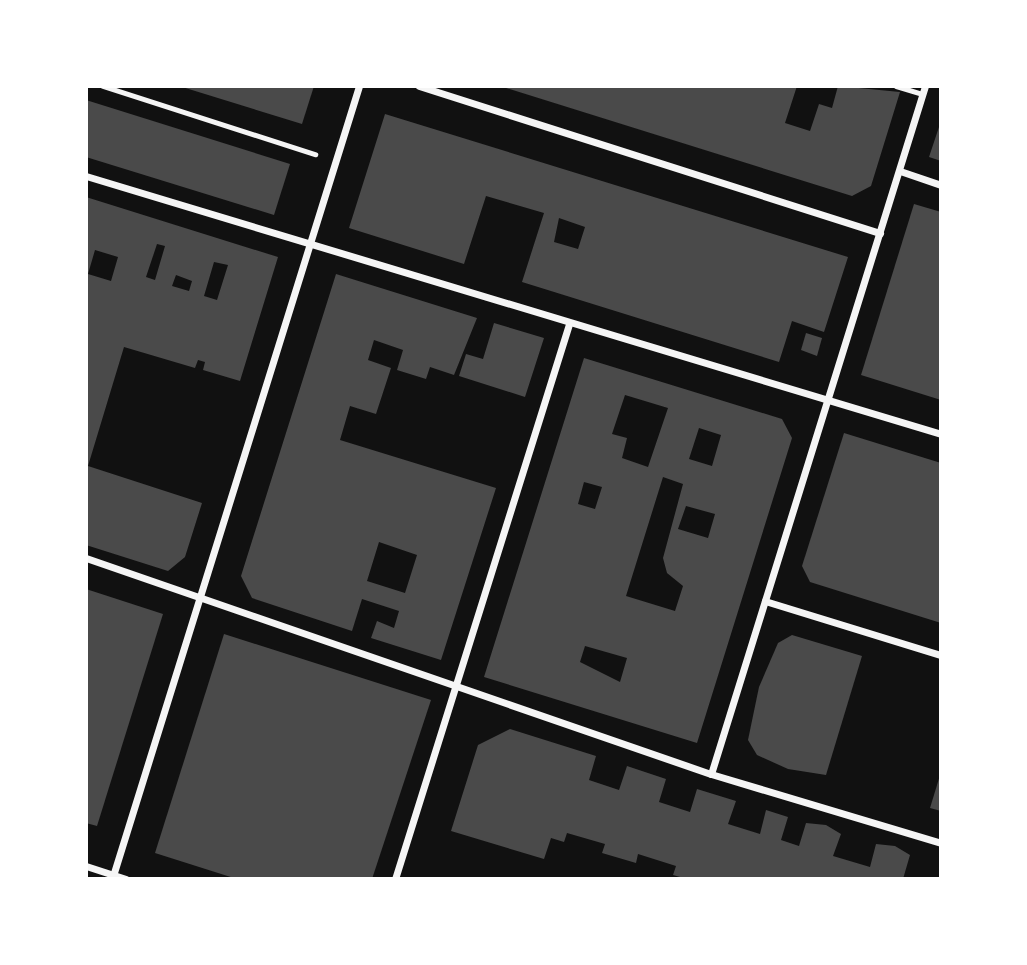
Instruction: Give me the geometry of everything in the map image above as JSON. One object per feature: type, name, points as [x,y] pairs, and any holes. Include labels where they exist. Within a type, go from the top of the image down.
[{"type":"street","points":[[113,877],[307,244],[359,86]]},
{"type":"street","points":[[419,86],[880,233]]},
{"type":"street","points":[[711,774],[924,90]]},
{"type":"street","points":[[900,172],[941,185]]},
{"type":"street","points":[[86,176],[569,324],[941,434]]},
{"type":"street","points":[[395,879],[569,324]]},
{"type":"street","points":[[86,558],[201,594],[711,774],[941,843]]},
{"type":"street","points":[[765,601],[941,655]]},
{"type":"street","points":[[86,866],[113,877],[126,879]]},
{"type":"lane","points":[[896,86],[924,90]]},
{"type":"path","points":[[103,86],[335,161]]},
{"type":"building","points":[[179,86],[314,86],[302,124]]},
{"type":"building","points":[[500,86],[797,86],[785,123],[810,131],[819,104],[832,108],[838,86],[900,92],[871,186],[852,196]]},
{"type":"building","points":[[86,100],[290,164],[274,215],[86,157]]},
{"type":"building","points":[[385,114],[848,257],[824,332],[792,321],[779,362],[522,282],[544,213],[486,196],[464,264],[349,228]],"holes":[[[559,218],[585,227],[578,249],[554,242]]]},
{"type":"building","points":[[941,121],[941,161],[929,157]]},
{"type":"building","points":[[86,197],[278,257],[240,381],[203,370],[205,362],[198,360],[195,368],[124,347],[88,466],[202,503],[185,557],[168,571],[86,545]],"holes":[[[157,244],[165,246],[155,280],[146,277]],[[95,250],[118,257],[111,281],[88,274]],[[214,262],[228,265],[217,300],[204,296]],[[176,275],[192,281],[189,291],[172,286]]]},
{"type":"building","points":[[914,204],[941,212],[941,400],[861,375]]},
{"type":"building","points":[[336,274],[477,318],[454,375],[430,367],[426,379],[397,370],[403,350],[374,340],[368,360],[391,368],[376,414],[350,406],[340,440],[496,488],[441,660],[371,638],[377,621],[394,628],[399,611],[362,599],[352,631],[252,598],[241,576]],"holes":[[[379,542],[417,555],[405,593],[367,581]]]},
{"type":"building","points":[[494,323],[544,338],[525,397],[459,376],[466,354],[483,359]]},
{"type":"building","points":[[806,333],[822,338],[817,356],[801,350]]},
{"type":"building","points":[[584,358],[782,419],[792,438],[697,743],[484,677]],"holes":[[[625,395],[668,408],[648,467],[622,458],[627,438],[612,434]],[[699,428],[721,435],[712,466],[689,459]],[[663,477],[683,484],[663,558],[667,573],[683,586],[675,611],[626,596]],[[584,482],[602,487],[595,509],[578,504]],[[686,506],[715,514],[708,538],[678,529]],[[585,646],[627,658],[620,682],[580,662]]]},
{"type":"building","points":[[844,433],[941,463],[941,623],[810,582],[802,566]]},
{"type":"building","points":[[86,589],[163,614],[97,826],[86,823]]},
{"type":"building","points":[[224,634],[431,700],[372,879],[237,879],[155,853]]},
{"type":"building","points":[[792,635],[862,656],[826,775],[788,769],[757,755],[748,740],[759,687],[778,643]]},
{"type":"building","points":[[510,729],[596,756],[589,780],[619,790],[627,766],[666,779],[659,802],[690,812],[697,789],[736,801],[728,824],[760,834],[766,810],[788,817],[781,840],[799,846],[806,823],[826,825],[841,834],[833,856],[870,867],[876,844],[895,846],[910,855],[903,879],[687,879],[673,875],[676,866],[638,854],[636,863],[602,853],[605,844],[567,833],[564,842],[551,838],[544,859],[451,831],[478,745]]},
{"type":"building","points":[[941,772],[941,811],[930,808]]}]
